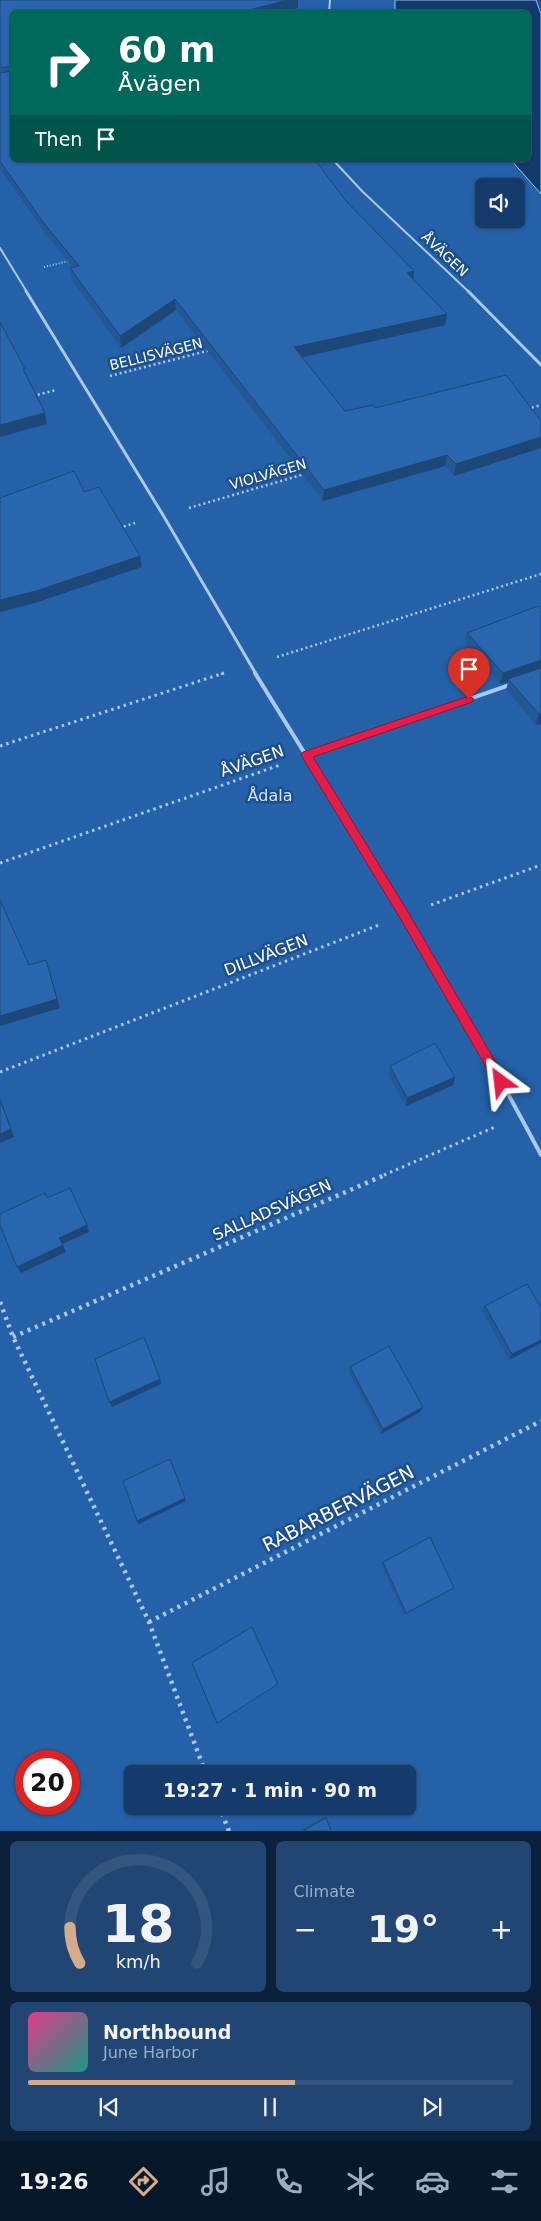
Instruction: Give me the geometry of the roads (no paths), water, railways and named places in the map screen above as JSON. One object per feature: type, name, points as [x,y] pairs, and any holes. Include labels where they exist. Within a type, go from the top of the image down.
[{"type":"lane","name":"ÅVÄGEN","points":[[335,162],[362,191],[463,286],[541,365]]},
{"type":"lane","points":[[0,248],[163,515],[250,665],[404,915],[541,1154]]},
{"type":"lane","name":"ÅVÄGEN","points":[[307,755],[513,684]]},
{"type":"park label","name":"Ådala","points":[[270,795]]}]
